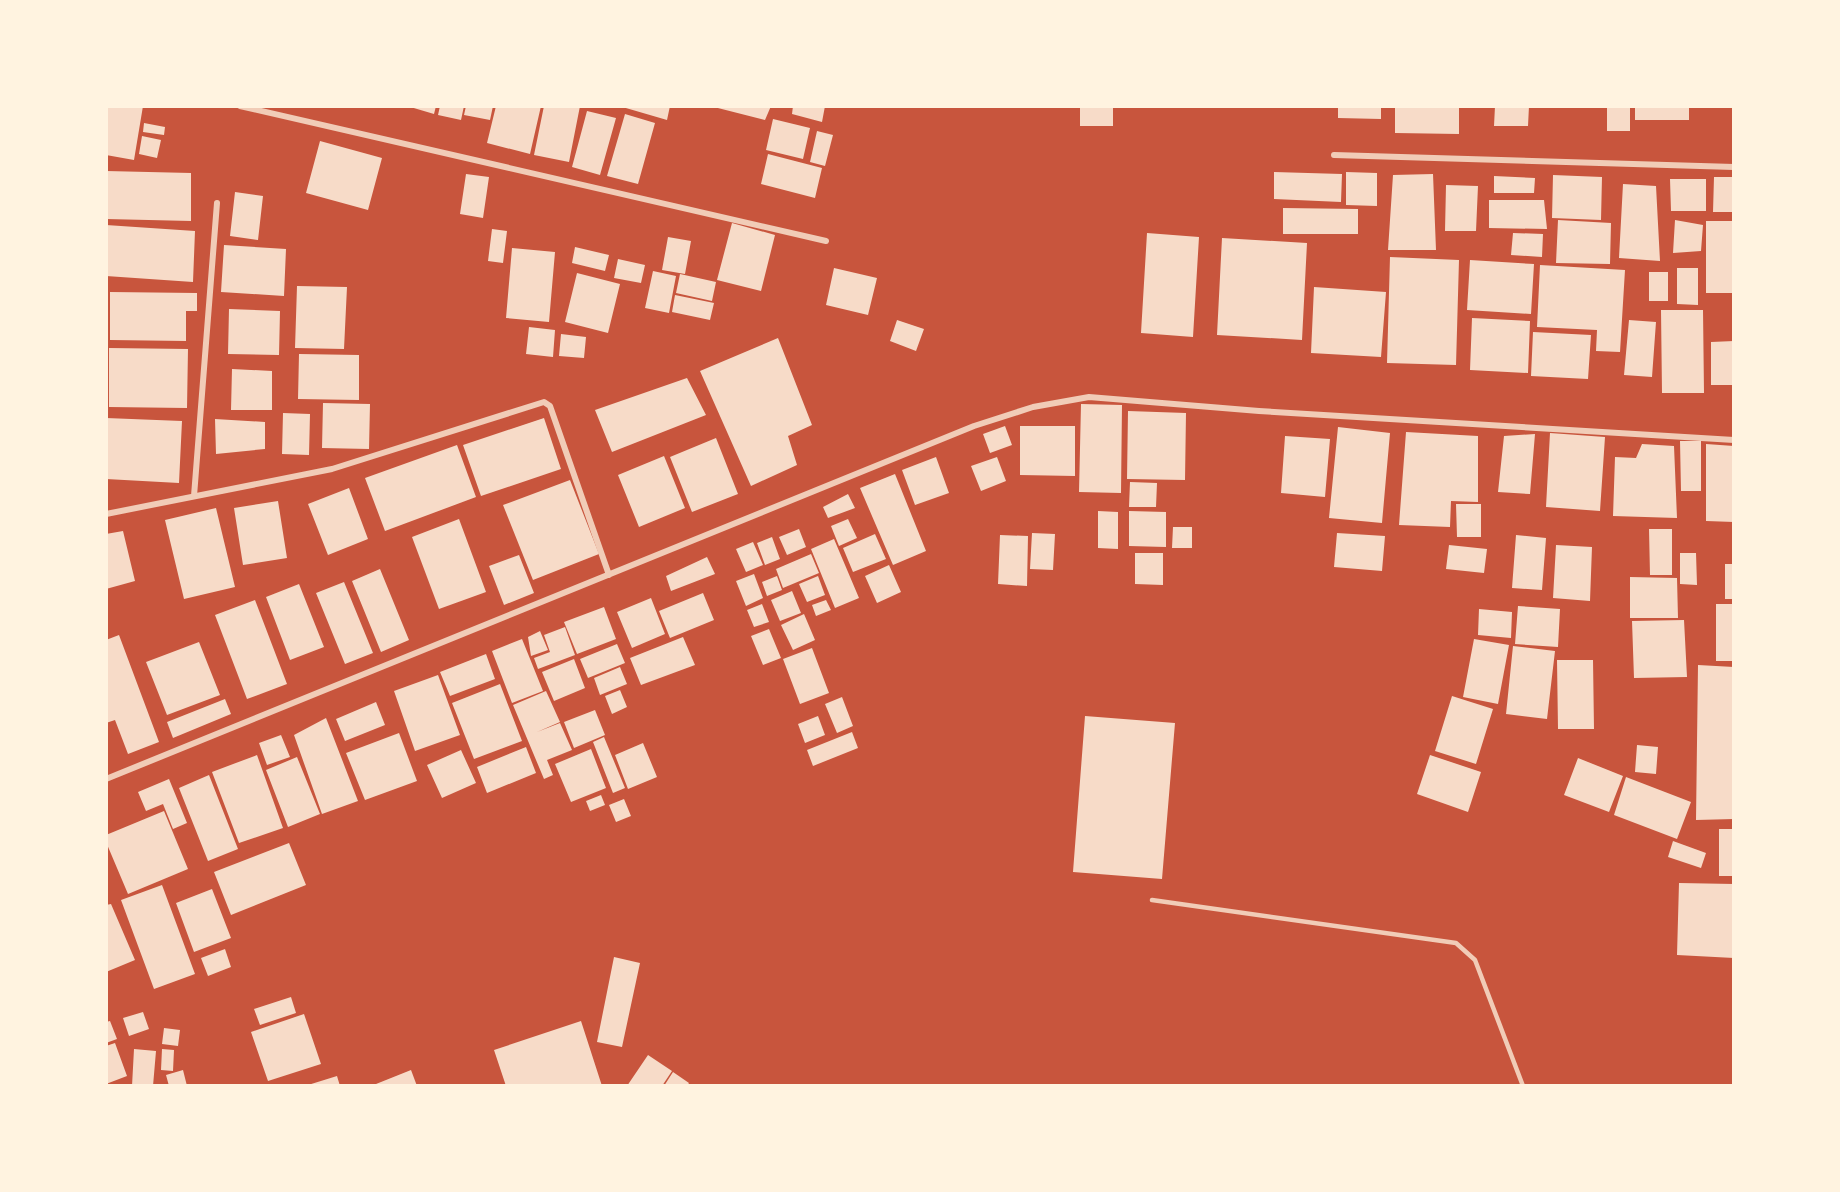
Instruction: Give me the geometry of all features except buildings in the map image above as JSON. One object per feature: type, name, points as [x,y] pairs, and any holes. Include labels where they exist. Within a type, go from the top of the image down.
[{"type":"street","points":[[240,106],[826,241]]},
{"type":"street","points":[[1334,155],[1734,167]]},
{"type":"street","points":[[194,496],[218,203]]},
{"type":"street","points":[[106,779],[974,426],[1034,407],[1089,397],[1259,411],[1734,440]]},
{"type":"street","points":[[106,514],[332,469],[544,402],[550,406],[609,575]]},
{"type":"lane","points":[[1152,900],[1455,943],[1475,960],[1523,1086]]}]
